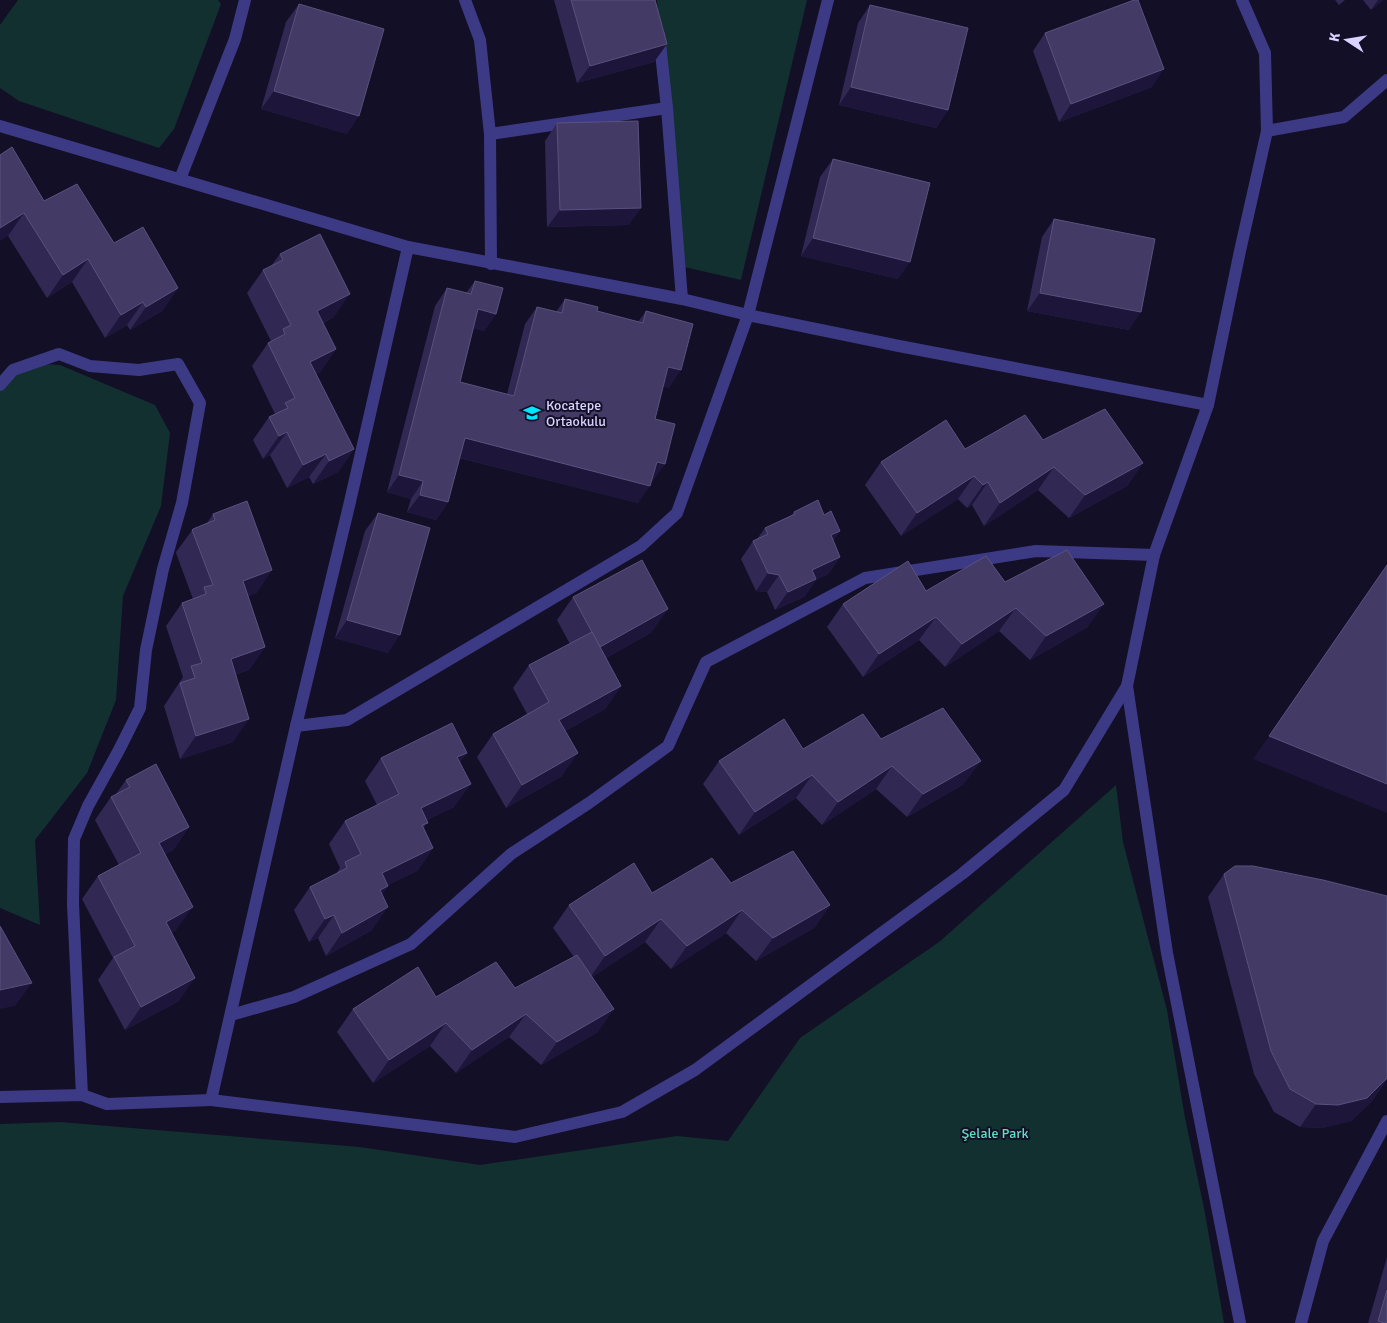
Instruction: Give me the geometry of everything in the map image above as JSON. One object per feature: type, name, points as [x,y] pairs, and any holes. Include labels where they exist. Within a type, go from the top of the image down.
[{"type":"street","points":[[180,179],[235,39],[245,0]]},
{"type":"street","points":[[465,0],[480,40],[490,134],[491,264]]},
{"type":"street","points":[[296,726],[347,720],[642,546],[677,513],[748,316],[828,0]]},
{"type":"street","points":[[0,1096],[82,1095],[107,1104],[212,1100],[515,1137],[622,1112],[695,1070],[962,874],[1064,790],[1127,686],[1154,555],[1208,405],[1267,131],[1265,53],[1242,0]]},
{"type":"street","points":[[657,25],[661,42],[682,299]]},
{"type":"street","points":[[1267,131],[1344,117],[1387,80]]},
{"type":"street","points":[[490,134],[667,108]]},
{"type":"street","points":[[0,126],[408,247],[682,299],[748,316],[1208,405]]},
{"type":"street","points":[[212,1100],[296,726],[349,506],[408,247]]},
{"type":"street","points":[[0,385],[13,370],[59,354],[90,366],[139,370],[178,364],[200,403],[182,503],[163,569],[146,650],[140,708],[88,806],[74,839],[73,904],[82,1095]]},
{"type":"street","points":[[231,1016],[294,997],[412,944],[511,854],[589,804],[668,746],[706,662],[865,578],[1036,551],[1154,555]]},
{"type":"street","points":[[1127,686],[1167,952],[1240,1323]]},
{"type":"street","points":[[1301,1323],[1323,1241],[1387,1121]]},
{"type":"green space","points":[[18,0],[218,0],[221,4],[174,129],[159,148],[19,101],[0,88],[0,25]]},
{"type":"green space","points":[[657,0],[807,0],[741,280],[680,266]]},
{"type":"green space","points":[[27,363],[60,365],[155,405],[170,433],[161,506],[123,596],[116,700],[87,773],[35,840],[40,925],[0,908],[0,388]]},
{"type":"green space","name":"Şelale Park","points":[[1116,785],[1123,842],[1167,1010],[1185,1118],[1205,1213],[1224,1323],[0,1323],[0,1124],[60,1122],[360,1147],[480,1165],[677,1136],[728,1141],[800,1038],[939,942]]},
{"type":"building","points":[[571,0],[655,0],[667,44],[590,66]]},
{"type":"building","points":[[1138,0],[1164,69],[1071,104],[1045,33]]},
{"type":"building","points":[[299,4],[384,29],[359,116],[274,91]]},
{"type":"building","points":[[870,5],[968,28],[948,110],[851,87]]},
{"type":"building","points":[[638,121],[641,208],[560,210],[557,123]]},
{"type":"building","points":[[12,147],[44,201],[77,184],[114,243],[143,227],[178,288],[146,307],[143,302],[121,315],[88,259],[63,275],[24,213],[0,228],[0,155]]},
{"type":"building","points":[[833,159],[930,183],[910,262],[813,238]]},
{"type":"building","points":[[1054,219],[1155,239],[1141,312],[1040,293]]},
{"type":"building","points":[[320,234],[350,294],[317,311],[336,349],[310,362],[354,449],[329,461],[326,454],[303,465],[287,432],[279,436],[269,417],[288,408],[285,403],[295,398],[268,343],[285,334],[283,329],[291,325],[263,270],[283,260],[280,254]]},
{"type":"building","points":[[475,281],[503,288],[496,314],[478,309],[460,382],[514,396],[537,307],[562,313],[565,299],[598,307],[597,311],[643,323],[646,311],[693,324],[681,370],[668,367],[655,419],[675,424],[665,464],[657,462],[650,486],[465,438],[448,502],[420,495],[423,481],[399,475],[447,288],[471,294]]},
{"type":"building","points":[[1105,409],[1143,463],[1085,495],[1054,467],[1000,503],[988,482],[983,485],[974,476],[917,513],[881,462],[946,420],[965,449],[1025,415],[1043,440]]},
{"type":"building","points":[[818,500],[824,515],[831,511],[840,531],[831,535],[840,557],[812,570],[816,579],[788,592],[779,575],[768,573],[753,541],[768,534],[765,528],[795,514],[794,512]]},
{"type":"building","points":[[247,501],[272,570],[243,581],[265,647],[231,659],[249,719],[196,736],[180,683],[195,678],[191,666],[202,663],[182,603],[206,594],[204,587],[213,585],[192,530],[215,520],[213,514]]},
{"type":"building","points":[[378,513],[430,528],[400,635],[347,620]]},
{"type":"building","points":[[1067,550],[1104,604],[1046,636],[1016,608],[962,644],[936,617],[879,654],[843,604],[908,561],[926,591],[986,556],[1005,582]]},
{"type":"building","points":[[642,560],[668,609],[600,647],[573,597]]},
{"type":"building","points":[[1387,565],[1387,784],[1269,736]]},
{"type":"building","points":[[592,632],[621,686],[559,720],[578,753],[522,785],[493,734],[549,702],[529,665]]},
{"type":"building","points":[[943,708],[981,761],[923,794],[892,766],[838,802],[812,775],[755,812],[719,761],[784,719],[803,749],[863,714],[881,739]]},
{"type":"building","points":[[452,723],[467,753],[457,757],[471,784],[421,808],[428,823],[422,825],[433,848],[382,873],[388,886],[380,890],[388,907],[342,933],[334,915],[325,919],[310,887],[347,868],[345,862],[361,854],[345,821],[399,794],[381,758]]},
{"type":"building","points":[[156,764],[189,827],[159,843],[193,907],[166,922],[195,978],[141,1007],[114,957],[135,946],[98,876],[141,853],[111,797],[130,787],[126,780]]},
{"type":"building","points":[[793,851],[830,905],[773,938],[742,910],[687,946],[661,919],[605,956],[569,905],[634,863],[652,893],[712,858],[731,883]]},
{"type":"building","points":[[1235,866],[1253,866],[1323,880],[1387,896],[1387,1078],[1367,1098],[1338,1105],[1316,1104],[1290,1089],[1271,1051],[1224,874]]},
{"type":"building","points":[[0,926],[32,983],[0,990]]},
{"type":"building","points":[[577,955],[614,1009],[557,1042],[526,1014],[472,1050],[446,1023],[389,1060],[353,1009],[418,967],[436,997],[496,962],[515,988]]},
{"type":"building","points":[[1387,1290],[1387,1323],[1384,1323],[1378,1321]]},
{"type":"place","name":"Kocatepe Ortaokulu","points":[[532,413]]}]
